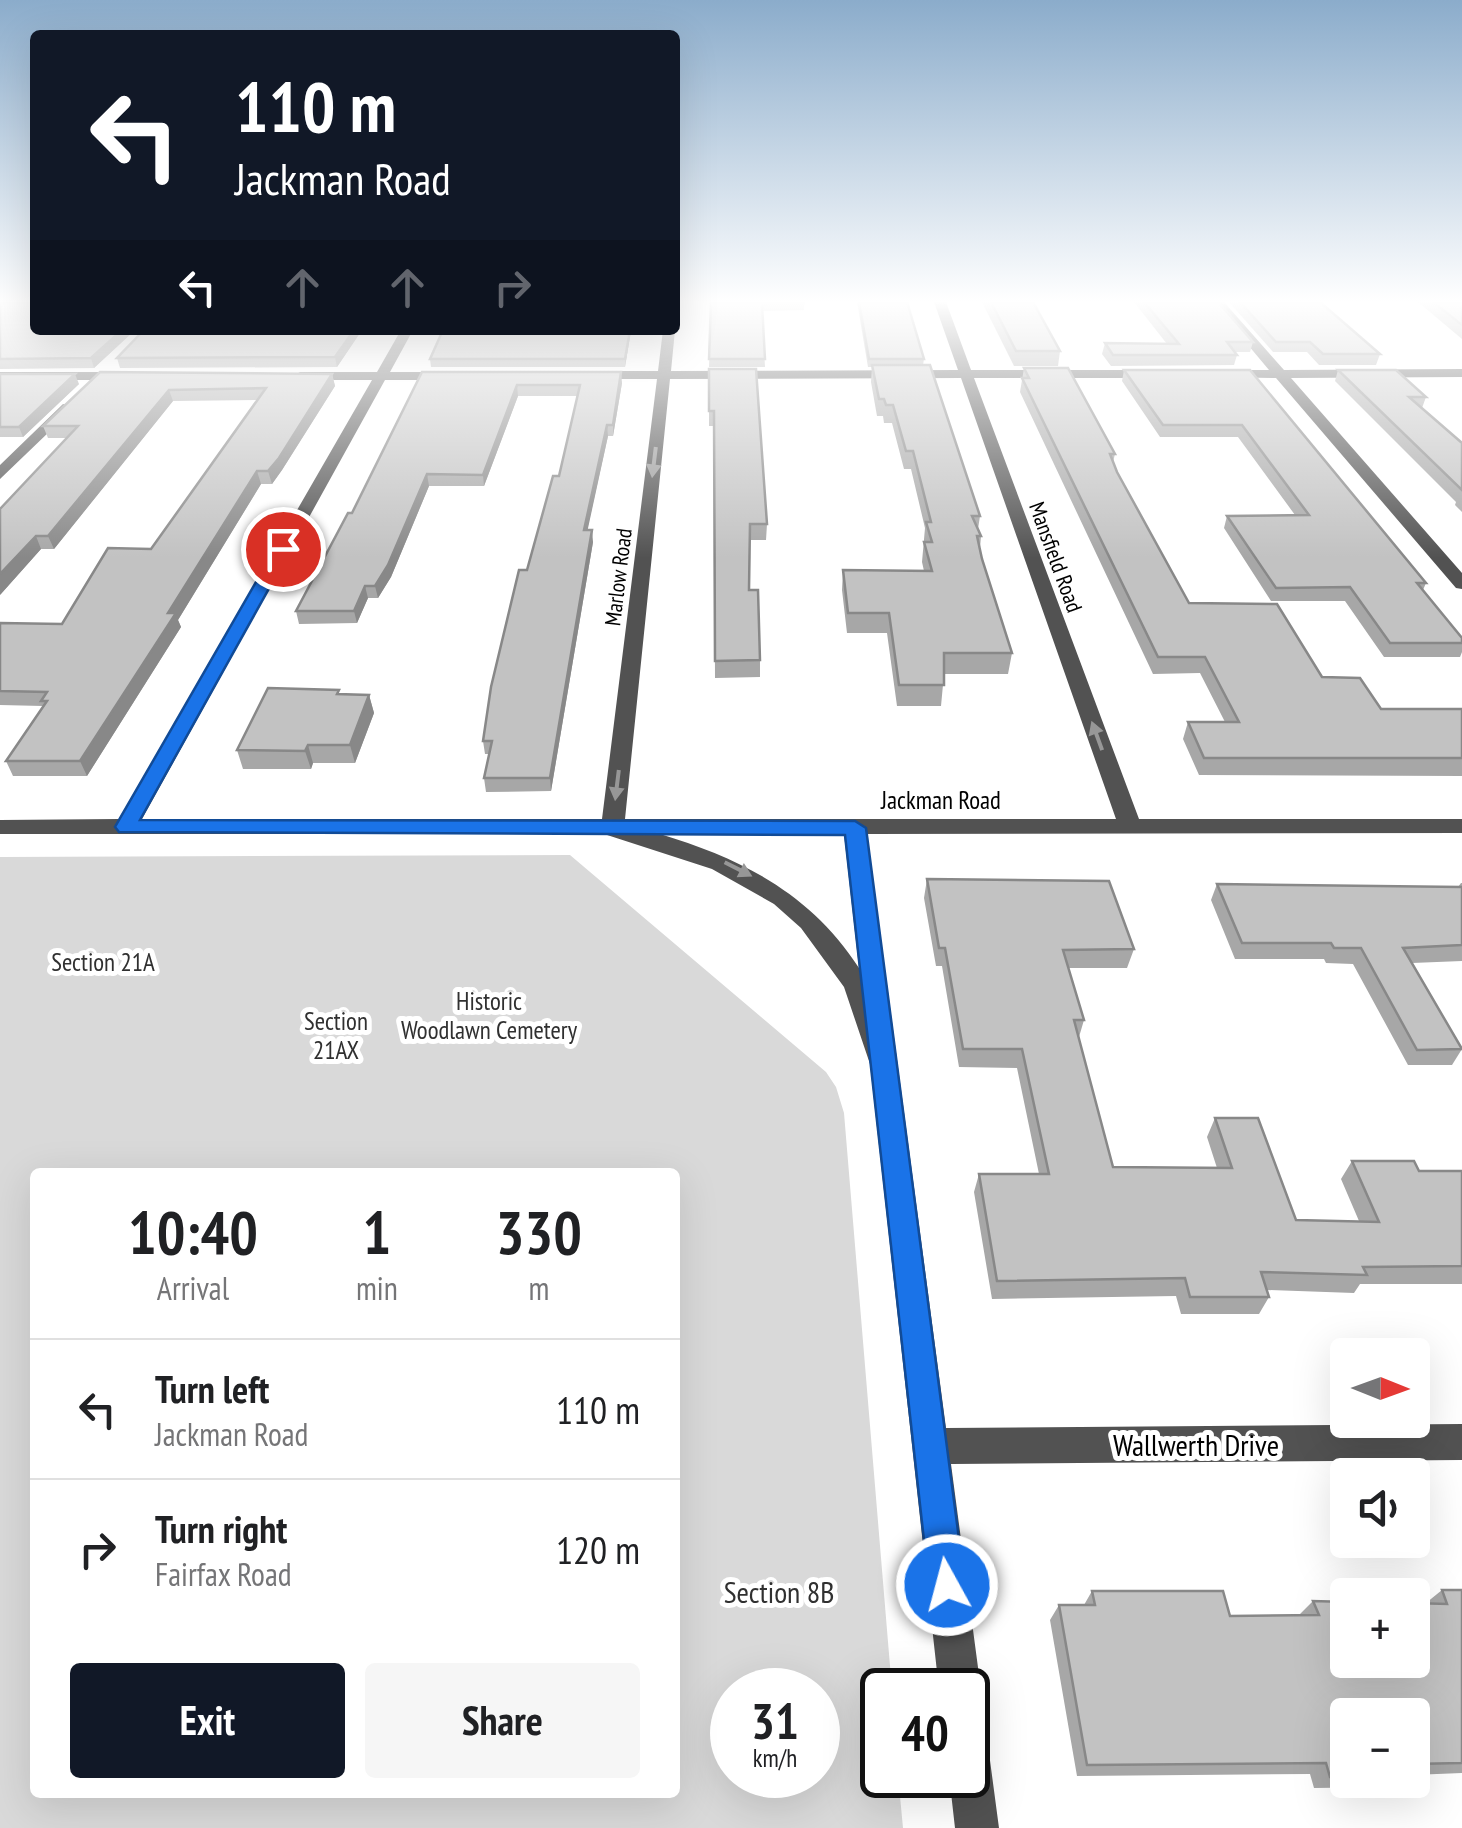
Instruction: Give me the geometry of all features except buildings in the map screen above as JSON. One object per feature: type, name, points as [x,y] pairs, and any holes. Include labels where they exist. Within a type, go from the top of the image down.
[{"type":"street","points":[[0,474],[88,387]]},
{"type":"street","points":[[126,827],[376,387]]},
{"type":"street","name":"Marlow Road","points":[[612,829],[663,387]]},
{"type":"street","name":"Mansfield Road","points":[[970,387],[1130,827]]},
{"type":"street","points":[[1292,387],[1462,584]]},
{"type":"street","name":"Jackman Road","points":[[0,827],[1462,826]]},
{"type":"street","points":[[855,828],[957,1668]]},
{"type":"street","points":[[612,829],[724,862],[763,882],[826,942],[856,986],[884,1065]]},
{"type":"street","name":"Wallwerth Drive","points":[[930,1446],[1462,1442]]},
{"type":"street","points":[[973,1798],[977,1828]]},
{"type":"green space","name":"Historic Woodlawn Cemetery","points":[[570,855],[826,1072],[836,1087],[844,1113],[890,1668],[860,1668],[860,1798],[900,1798],[903,1828],[0,1828],[0,857]]},
{"type":"route","points":[[283,549],[126,827],[855,828],[947,1585]]},
{"type":"park label","name":"Section 21A","points":[[103,962]]},
{"type":"park label","name":"Section 21AX","points":[[336,1036]]},
{"type":"park label","name":"Section 8B","points":[[779,1591]]}]
